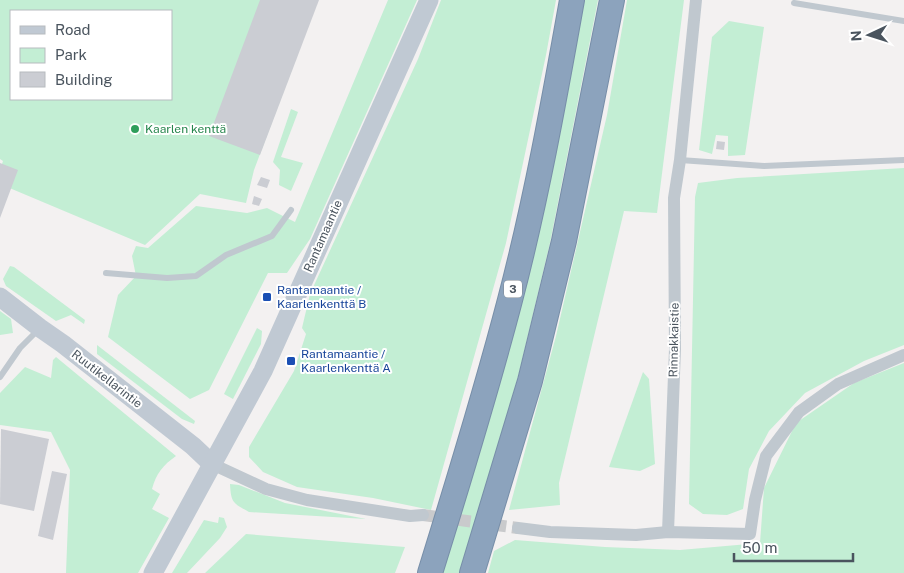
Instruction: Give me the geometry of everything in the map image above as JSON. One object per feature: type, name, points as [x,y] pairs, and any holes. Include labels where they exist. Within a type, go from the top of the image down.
[{"type":"highway","name":"3","points":[[430,573],[478,421],[511,299],[547,142],[572,0]]},
{"type":"highway","points":[[472,573],[530,381],[562,250],[612,0]]},
{"type":"main road","name":"Rantamaantie","points":[[153,573],[263,371],[428,0]]},
{"type":"main road","name":"Ruutikellarintie","points":[[0,297],[186,440],[212,464]]},
{"type":"street","name":"Rinnakkaistie","points":[[668,532],[674,349],[674,198],[680,160],[696,0]]},
{"type":"street","points":[[518,528],[550,532],[636,535],[668,532],[750,534],[766,456],[799,412],[838,384],[904,355]]},
{"type":"street","points":[[212,464],[266,489],[307,500],[410,516],[423,516]]},
{"type":"lane","points":[[794,3],[904,21]]},
{"type":"lane","points":[[680,160],[764,166],[904,160]]},
{"type":"lane","points":[[106,273],[167,278],[196,276],[226,255],[272,236],[291,210]]},
{"type":"lane","points":[[0,377],[20,348],[40,328]]},
{"type":"green space","name":"Kaarlen kenttä","points":[[0,0],[318,0],[254,170],[246,203],[200,194],[145,245],[0,184],[0,170],[3,161],[0,159]]},
{"type":"green space","points":[[388,0],[417,0],[310,239],[287,273],[268,273],[209,390],[190,399],[108,337],[118,295],[136,276],[132,256],[136,246],[148,248],[196,206],[247,213],[267,208],[295,222]]},
{"type":"green space","points":[[441,0],[556,0],[506,243],[431,510],[373,498],[297,487],[263,472],[249,457],[249,447],[294,371],[306,334],[302,328],[310,294],[418,59]]},
{"type":"green space","points":[[584,0],[598,0],[550,243],[518,377],[460,573],[443,573],[513,330]]},
{"type":"green space","points":[[627,0],[684,0],[657,213],[624,211],[559,483],[560,505],[509,510],[556,336],[607,115]]},
{"type":"green space","points":[[729,21],[764,27],[745,155],[728,156],[728,136],[716,135],[712,154],[699,150],[712,37]]},
{"type":"green space","points":[[291,109],[298,112],[281,157],[303,163],[291,191],[279,185],[280,170],[273,162]]},
{"type":"green space","points":[[904,168],[904,345],[864,361],[805,393],[769,431],[749,469],[743,509],[727,515],[703,514],[689,504],[695,197],[698,183],[737,178]]},
{"type":"green space","points":[[10,266],[14,267],[85,320],[84,324],[71,315],[56,321],[6,286],[3,279]]},
{"type":"green space","points":[[0,311],[11,319],[13,333],[0,335]]},
{"type":"green space","points":[[257,328],[262,331],[261,344],[233,399],[224,394]]},
{"type":"green space","points":[[97,345],[195,421],[194,424],[182,419],[97,354]]},
{"type":"green space","points":[[56,357],[176,456],[161,470],[152,489],[160,494],[152,509],[169,518],[138,573],[66,573],[70,470],[51,432],[0,425],[0,393],[25,367],[51,378],[53,360]]},
{"type":"green space","points":[[904,363],[904,573],[488,573],[494,551],[515,540],[605,547],[680,550],[760,543],[764,488],[796,423],[854,383]]},
{"type":"green space","points":[[643,372],[649,379],[655,464],[640,471],[609,467]]},
{"type":"green space","points":[[230,484],[239,485],[285,503],[366,519],[249,512],[234,502]]},
{"type":"green space","points":[[219,517],[224,518],[227,527],[220,538],[187,573],[172,573],[204,520],[218,523]]},
{"type":"green space","points":[[246,534],[405,547],[395,573],[205,573]]},
{"type":"building","points":[[260,0],[319,0],[260,155],[209,136]]},
{"type":"building","points":[[717,141],[725,142],[724,150],[716,149]]},
{"type":"building","points":[[0,163],[18,170],[0,218]]},
{"type":"building","points":[[261,177],[270,180],[267,188],[257,185]]},
{"type":"building","points":[[254,196],[262,199],[259,206],[252,204]]},
{"type":"building","points":[[1,429],[49,439],[34,511],[0,504]]},
{"type":"building","points":[[52,471],[67,474],[53,540],[38,536]]},
{"type":"tunnel","points":[[423,515],[518,528]]},
{"type":"place","name":"Kaarlen kenttä","points":[[135,129]]},
{"type":"place","name":"Rantamaantie / Kaarlenkenttä B","points":[[267,297]]},
{"type":"place","name":"Rantamaantie / Kaarlenkenttä A","points":[[291,361]]}]
